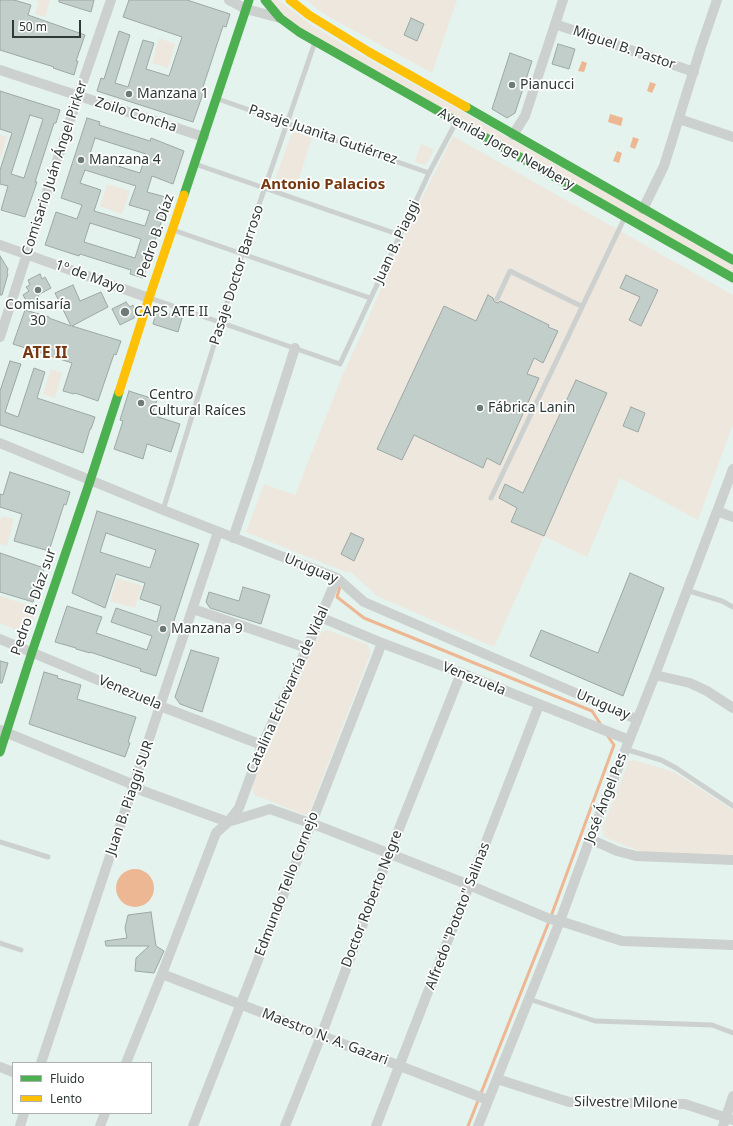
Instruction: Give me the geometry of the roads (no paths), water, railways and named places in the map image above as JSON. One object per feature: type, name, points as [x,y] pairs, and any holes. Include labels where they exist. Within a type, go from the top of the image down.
[{"type":"main road","name":"Avenida Jorge Newbery","points":[[265,0],[280,18],[315,41],[733,278]]},
{"type":"main road","name":"Avenida Jorge Newbery","points":[[290,0],[309,15],[336,32],[733,260]]},
{"type":"main road","name":"Pedro B. Díaz","points":[[90,481],[149,298],[248,4]]},
{"type":"main road","name":"Pedro B. Díaz sur","points":[[3,731],[32,652],[90,481]]},
{"type":"main road","points":[[0,752],[3,731]]},
{"type":"street","name":"Comisario Juán Ángel Pirker","points":[[0,337],[78,96],[111,0]]},
{"type":"street","points":[[229,0],[248,4]]},
{"type":"street","points":[[513,135],[525,116],[563,0]]},
{"type":"street","points":[[643,209],[664,166],[717,0]]},
{"type":"street","name":"Avenida Jorge Newbery","points":[[248,4],[280,18]]},
{"type":"street","name":"Miguel B. Pastor","points":[[555,24],[694,72]]},
{"type":"street","name":"Zoilo Concha","points":[[0,70],[204,137]]},
{"type":"street","points":[[679,119],[733,137]]},
{"type":"street","name":"1º de Mayo","points":[[0,244],[149,298]]},
{"type":"street","points":[[233,538],[295,348]]},
{"type":"street","name":"Uruguay","points":[[0,443],[90,481],[337,578],[364,602],[636,719]]},
{"type":"street","name":"José Ángel Pes","points":[[478,1126],[560,921],[590,839],[636,719],[655,675],[733,469]]},
{"type":"street","points":[[717,512],[733,518]]},
{"type":"street","name":"Juan B. Piaggi SUR","points":[[40,1062],[218,532]]},
{"type":"street","name":"Catalina Echevarría de Vidal","points":[[162,974],[216,833],[228,822],[239,808],[262,745],[307,648],[337,578]]},
{"type":"street","points":[[193,609],[307,648]]},
{"type":"street","name":"Venezuela","points":[[320,617],[540,705],[627,745]]},
{"type":"street","name":"Venezuela","points":[[0,639],[160,706],[262,745]]},
{"type":"street","name":"Edmundo Tello Cornejo","points":[[192,1126],[382,643]]},
{"type":"street","name":"Doctor Roberto Negre","points":[[285,1126],[321,1036],[389,854],[461,673]]},
{"type":"street","points":[[655,675],[690,683],[707,691],[733,708]]},
{"type":"street","name":"Alfredo \"Pototo\" Salinas","points":[[376,1126],[540,705]]},
{"type":"street","points":[[3,731],[134,785],[143,791],[228,822],[270,809],[311,823],[469,885],[550,919],[622,941],[733,945]]},
{"type":"street","points":[[590,839],[617,851],[636,856],[733,860]]},
{"type":"street","points":[[126,1062],[162,974]]},
{"type":"street","name":"Maestro N. A. Gazari","points":[[162,974],[488,1100]]},
{"type":"street","points":[[0,1066],[12,1072]]},
{"type":"street","name":"Silvestre Milone","points":[[497,1078],[569,1102],[686,1104],[727,1121]]},
{"type":"street","points":[[727,1121],[733,1096]]},
{"type":"street","points":[[20,1126],[24,1114]]},
{"type":"street","points":[[100,1126],[105,1114]]},
{"type":"lane","name":"Pasaje Doctor Barroso","points":[[163,510],[242,254],[315,41]]},
{"type":"lane","name":"Pasaje Juanita Gutiérrez","points":[[217,98],[429,173]]},
{"type":"lane","name":"Juan B. Piaggi","points":[[340,364],[429,173],[456,121]]},
{"type":"lane","points":[[195,164],[400,235]]},
{"type":"lane","points":[[491,498],[625,216]]},
{"type":"lane","points":[[172,230],[370,298]]},
{"type":"lane","points":[[496,300],[510,271],[581,306]]},
{"type":"lane","name":"1º de Mayo","points":[[149,298],[340,364]]},
{"type":"lane","points":[[686,590],[722,601],[733,607]]},
{"type":"lane","points":[[627,745],[676,768],[733,806]]},
{"type":"lane","points":[[0,842],[48,857]]},
{"type":"lane","points":[[0,943],[21,950]]},
{"type":"lane","points":[[529,999],[595,1021],[712,1025],[733,1033]]},
{"type":"waterway","points":[[340,586],[337,597],[364,618],[592,711],[601,725]]},
{"type":"waterway","points":[[468,1126],[550,919],[614,745],[607,735]]},
{"type":"place","name":"Pianucci","points":[[512,85]]},
{"type":"place","name":"Manzana 1","points":[[129,94]]},
{"type":"place","name":"Manzana 4","points":[[81,160]]},
{"type":"place","name":"Comisaría 30","points":[[38,290]]},
{"type":"place","name":"CAPS ATE II","points":[[125,312]]},
{"type":"place","name":"Centro Cultural Raíces","points":[[141,403]]},
{"type":"place","name":"Fábrica Lanin","points":[[480,408]]},
{"type":"place","name":"Manzana 9","points":[[163,629]]},
{"type":"district","name":"Antonio Palacios","points":[[323,185]]},
{"type":"district","name":"ATE II","points":[[45,353]]}]
